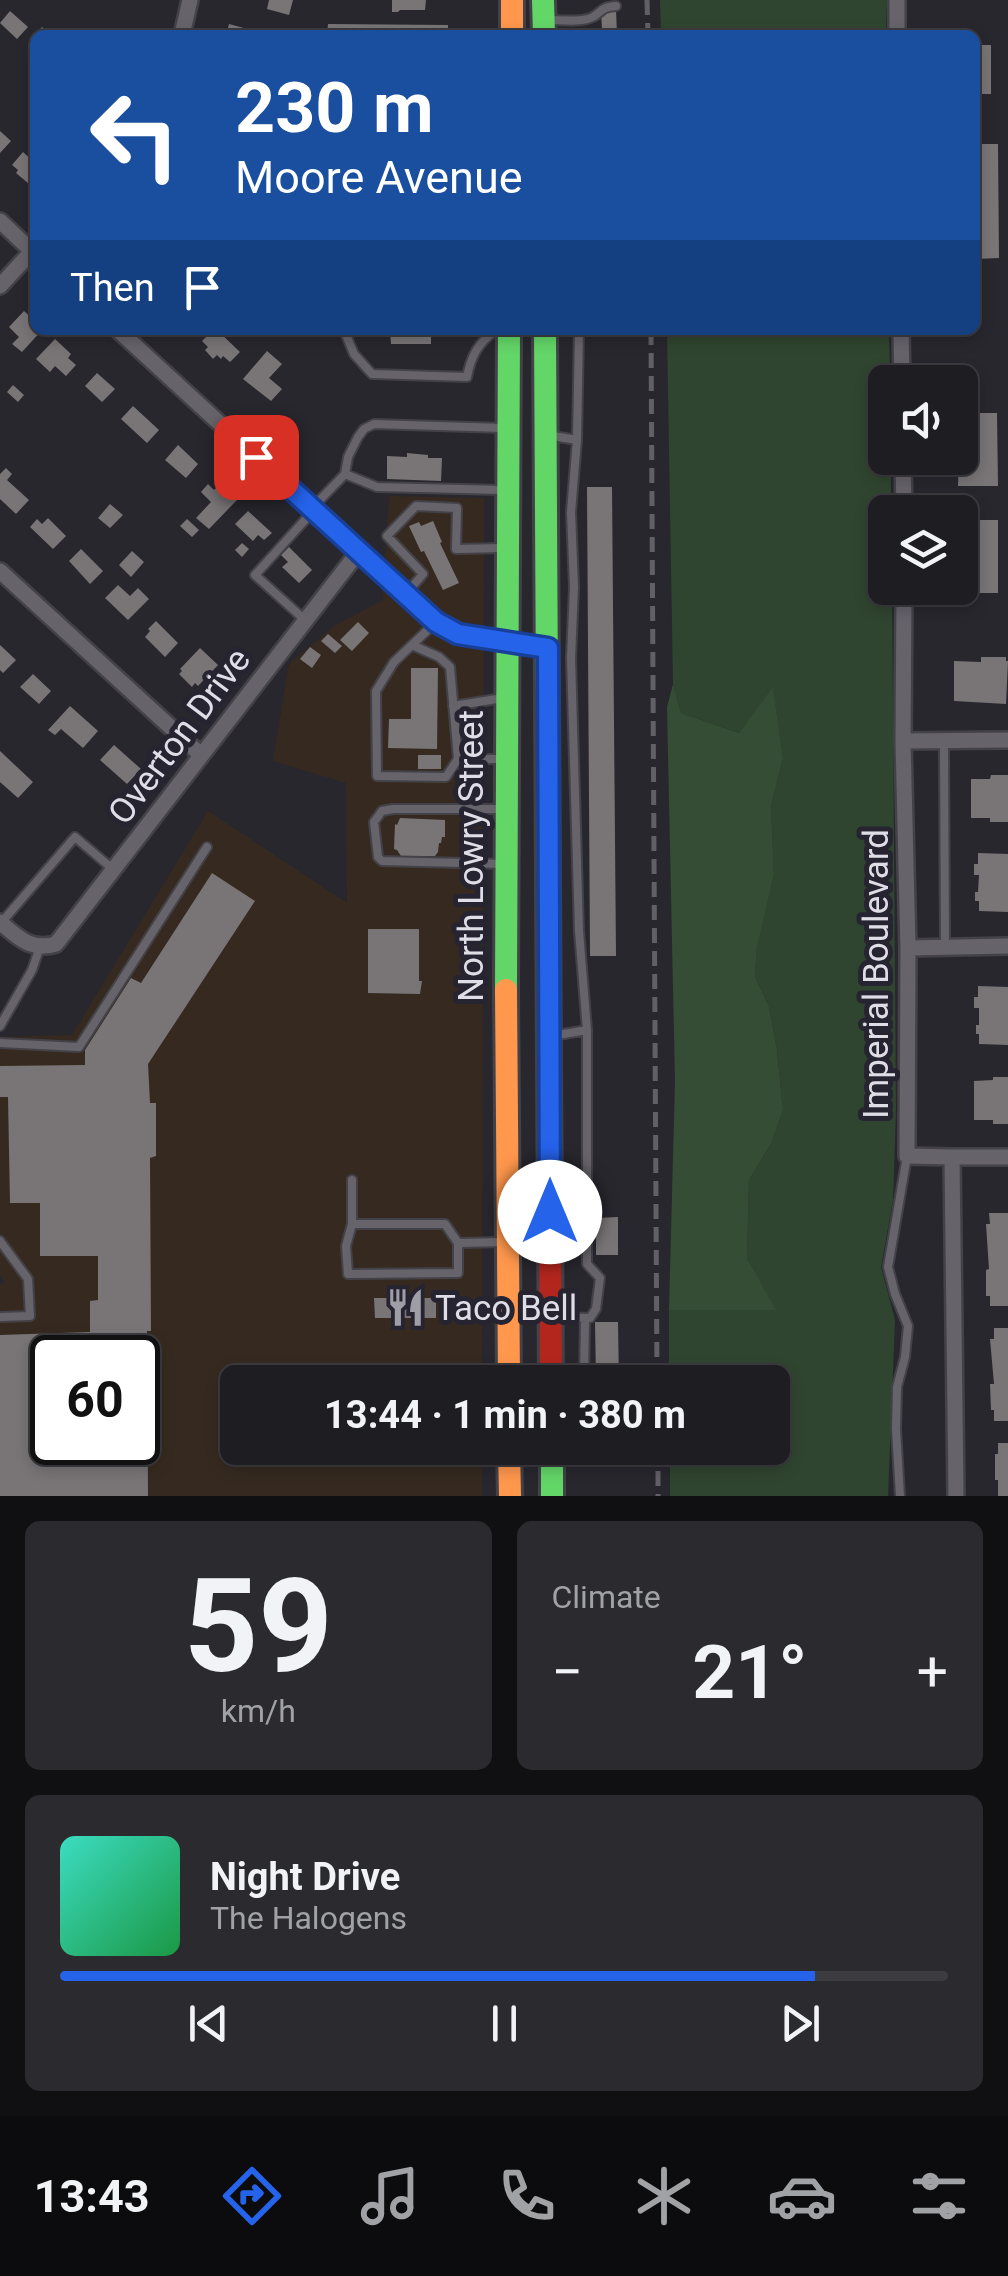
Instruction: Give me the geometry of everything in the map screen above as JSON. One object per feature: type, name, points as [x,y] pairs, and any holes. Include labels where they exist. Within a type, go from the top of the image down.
[{"type":"main road","points":[[512,0],[512,30]]},
{"type":"main road","name":"North Lowry Street","points":[[508,335],[505,864],[509,1365]]},
{"type":"main road","points":[[546,335],[552,1365]]},
{"type":"main road","points":[[507,1039],[550,1036]]},
{"type":"main road","points":[[509,1465],[510,1496]]},
{"type":"main road","points":[[552,1465],[552,1496]]},
{"type":"street","points":[[183,30],[190,0]]},
{"type":"street","points":[[897,0],[897,30]]},
{"type":"street","points":[[0,221],[30,247]]},
{"type":"street","points":[[0,286],[30,255]]},
{"type":"street","points":[[123,335],[436,622],[458,634],[548,648]]},
{"type":"street","points":[[902,335],[902,365]]},
{"type":"street","name":"Overton Drive","points":[[40,947],[56,944],[359,551]]},
{"type":"street","points":[[0,570],[202,755]]},
{"type":"street","name":"Imperial Boulevard","points":[[904,605],[907,1156],[1008,1157]]},
{"type":"street","points":[[903,741],[1008,740]]},
{"type":"street","points":[[0,922],[18,938],[40,947]]},
{"type":"street","points":[[908,948],[1008,946]]},
{"type":"street","points":[[952,1158],[956,1496]]},
{"type":"lane","points":[[543,18],[588,18],[604,7],[616,6]]},
{"type":"lane","points":[[346,335],[354,354],[372,374],[467,377],[470,359],[489,335]]},
{"type":"lane","points":[[551,1317],[590,1318],[596,1309],[600,1278],[587,1264],[588,1030],[579,931],[574,779],[571,512],[579,335]]},
{"type":"lane","points":[[306,621],[255,575],[345,474],[348,457],[364,429],[374,424],[508,428]]},
{"type":"lane","points":[[546,435],[577,440]]},
{"type":"lane","points":[[345,474],[377,486],[507,490]]},
{"type":"lane","points":[[406,594],[424,574],[387,536],[416,506],[457,508],[456,549],[506,548]]},
{"type":"lane","points":[[412,645],[439,657],[450,667],[458,758],[446,776],[377,776],[376,691],[394,662],[436,622]]},
{"type":"lane","points":[[453,706],[506,698]]},
{"type":"lane","points":[[944,740],[945,948]]},
{"type":"lane","points":[[458,758],[506,759]]},
{"type":"lane","points":[[505,864],[382,861],[378,857],[374,822],[382,811],[393,809],[506,809]]},
{"type":"lane","points":[[0,922],[75,838],[115,870]]},
{"type":"lane","points":[[0,1043],[79,1046],[207,847]]},
{"type":"lane","points":[[0,1026],[32,970],[40,947]]},
{"type":"lane","points":[[550,1036],[588,1030]]},
{"type":"lane","points":[[900,1496],[897,1387],[908,1326],[888,1267],[907,1156]]},
{"type":"lane","points":[[352,1180],[352,1224],[346,1246],[348,1274],[458,1273],[458,1242],[445,1224],[352,1224]]},
{"type":"lane","points":[[0,1241],[28,1279],[30,1316],[0,1317]]},
{"type":"lane","points":[[458,1242],[508,1242]]},
{"type":"lane","points":[[584,1365],[585,1318]]},
{"type":"shaded area","points":[[389,496],[484,498],[482,1365],[220,1365],[220,1465],[482,1465],[482,1496],[0,1496],[0,1285],[5,1282],[0,1275],[0,1037],[72,1035],[208,811],[347,903],[346,783],[273,761],[289,664],[334,626],[383,600]]},
{"type":"green space","points":[[660,0],[887,0],[886,30],[661,30]]},
{"type":"green space","points":[[667,335],[889,335],[890,365],[868,365],[868,475],[891,475],[891,495],[868,495],[868,605],[892,605],[896,1108],[893,1200],[881,1267],[895,1320],[888,1496],[670,1496],[670,1465],[790,1465],[790,1365],[669,1365],[669,1310],[775,1310],[747,1258],[749,1180],[772,1142],[783,1110],[769,1006],[755,977],[757,941],[774,875],[771,806],[783,758],[773,689],[739,733],[681,713],[673,684]]},
{"type":"green space","points":[[673,684],[681,713],[739,733],[773,687],[783,758],[771,806],[774,875],[757,946],[755,977],[769,1006],[783,1110],[772,1142],[749,1180],[747,1258],[776,1310],[669,1310],[675,1081],[667,707]]},
{"type":"building","points":[[269,0],[293,0],[289,15],[267,9]]},
{"type":"building","points":[[392,0],[426,0],[425,10],[392,12]]},
{"type":"building","points":[[616,9],[617,30],[602,30],[601,11]]},
{"type":"building","points":[[10,11],[28,27],[17,39],[0,23]]},
{"type":"building","points":[[229,24],[251,30],[227,30]]},
{"type":"building","points":[[328,24],[448,25],[448,30],[327,30]]},
{"type":"building","points":[[980,45],[991,45],[991,94],[980,94]]},
{"type":"building","points":[[0,131],[11,141],[0,153]]},
{"type":"building","points":[[980,144],[998,144],[999,258],[980,259]]},
{"type":"building","points":[[23,152],[30,158],[30,185],[16,173],[18,170],[12,165]]},
{"type":"building","points":[[24,311],[30,316],[30,335],[37,335],[22,352],[12,344],[19,337],[9,327]]},
{"type":"building","points":[[208,335],[222,335],[240,352],[230,362],[223,356],[213,359],[202,341]]},
{"type":"building","points":[[390,335],[431,335],[431,344],[391,344]]},
{"type":"building","points":[[55,339],[71,354],[68,358],[76,365],[66,376],[55,366],[50,372],[36,359]]},
{"type":"building","points":[[267,351],[282,364],[269,378],[282,389],[271,401],[243,379]]},
{"type":"building","points":[[97,373],[115,389],[102,402],[85,386]]},
{"type":"building","points":[[13,385],[24,395],[18,402],[7,392]]},
{"type":"building","points":[[133,406],[159,430],[147,443],[121,419]]},
{"type":"building","points":[[978,413],[997,413],[998,486],[958,486],[958,475],[978,475]]},
{"type":"building","points":[[178,445],[198,464],[186,478],[165,460]]},
{"type":"building","points":[[407,453],[442,458],[441,481],[387,479],[387,456],[407,457]]},
{"type":"building","points":[[6,468],[12,474],[7,480],[29,500],[16,514],[0,499],[0,474]]},
{"type":"building","points":[[208,484],[214,490],[220,484],[237,500],[209,529],[196,518],[211,502],[201,492]]},
{"type":"building","points":[[587,487],[612,487],[616,956],[590,956]]},
{"type":"building","points":[[110,504],[123,515],[110,528],[98,518]]},
{"type":"building","points":[[248,511],[272,533],[264,540],[258,535],[253,541],[235,524]]},
{"type":"building","points":[[48,518],[66,536],[53,549],[30,527],[37,519],[42,524]]},
{"type":"building","points":[[187,519],[199,530],[192,537],[180,526]]},
{"type":"building","points":[[978,520],[998,520],[998,593],[978,593]]},
{"type":"building","points":[[433,521],[459,583],[443,590],[409,526]]},
{"type":"building","points":[[242,543],[249,549],[242,557],[235,550]]},
{"type":"building","points":[[289,547],[312,570],[299,583],[282,567],[288,562],[281,555]]},
{"type":"building","points":[[81,549],[103,571],[90,584],[69,561]]},
{"type":"building","points":[[132,551],[144,562],[131,577],[119,565]]},
{"type":"building","points":[[118,585],[130,596],[138,588],[149,599],[128,620],[105,598]]},
{"type":"building","points":[[156,621],[178,643],[165,657],[145,637]]},
{"type":"building","points":[[358,622],[369,633],[352,651],[340,640]]},
{"type":"building","points":[[328,634],[342,646],[335,653],[321,641]]},
{"type":"building","points":[[0,645],[16,660],[3,673],[0,670]]},
{"type":"building","points":[[310,647],[321,655],[312,668],[300,659]]},
{"type":"building","points":[[200,648],[218,665],[198,686],[195,683],[192,687],[179,674],[180,669]]},
{"type":"building","points":[[981,657],[1006,657],[1006,704],[954,701],[954,661],[981,662]]},
{"type":"building","points":[[411,668],[438,668],[437,749],[388,748],[389,719],[411,719]]},
{"type":"building","points":[[33,674],[51,691],[39,704],[20,687]]},
{"type":"building","points":[[70,706],[98,731],[83,748],[61,729],[55,735],[48,730]]},
{"type":"building","points":[[114,745],[141,769],[127,784],[100,760]]},
{"type":"building","points":[[0,751],[33,782],[18,798],[0,782]]},
{"type":"building","points":[[418,755],[441,755],[441,769],[418,769]]},
{"type":"building","points":[[991,775],[1008,775],[1008,822],[971,818],[971,779],[990,779]]},
{"type":"building","points":[[400,818],[445,820],[445,837],[435,856],[401,856],[394,849],[395,824]]},
{"type":"building","points":[[978,853],[1008,854],[1008,912],[979,911],[975,892],[979,875],[974,875]]},
{"type":"building","points":[[212,873],[255,901],[148,1064],[150,1103],[156,1103],[156,1156],[150,1158],[151,1331],[147,1335],[30,1335],[30,1465],[148,1465],[148,1496],[0,1496],[0,1335],[90,1332],[90,1301],[98,1300],[98,1256],[40,1256],[40,1203],[10,1203],[8,1097],[0,1097],[0,1066],[85,1065],[85,1050],[131,978],[141,983]]},
{"type":"building","points":[[368,929],[419,929],[420,994],[368,993]]},
{"type":"building","points":[[978,986],[1008,987],[1008,1045],[979,1044],[979,1008],[974,1008]]},
{"type":"building","points":[[1008,1077],[1008,1124],[974,1120],[974,1081]]},
{"type":"building","points":[[989,1213],[1008,1213],[1008,1306],[990,1306],[990,1296],[986,1296]]},
{"type":"building","points":[[618,1217],[618,1255],[596,1255],[596,1218]]},
{"type":"building","name":"Taco Bell","points":[[374,1298],[436,1298],[436,1318],[375,1318]]},
{"type":"building","points":[[595,1322],[618,1322],[619,1365],[596,1365]]},
{"type":"building","points":[[994,1328],[1008,1328],[1008,1421],[994,1421],[991,1410],[990,1384],[994,1384],[990,1339],[994,1339]]},
{"type":"building","points":[[998,1443],[1008,1443],[1008,1496],[998,1496]]},
{"type":"railway","points":[[647,0],[648,30]]},
{"type":"railway","points":[[651,335],[657,1365]]},
{"type":"railway","points":[[658,1465],[658,1496]]},
{"type":"traffic: fast","points":[[543,0],[544,30]]},
{"type":"traffic: fast","points":[[506,990],[509,335]]},
{"type":"traffic: fast","points":[[545,335],[549,1064]]},
{"type":"traffic: fast","points":[[552,1465],[552,1496]]},
{"type":"traffic: slow","points":[[512,0],[512,30]]},
{"type":"traffic: slow","points":[[506,990],[509,1365]]},
{"type":"traffic: slow","points":[[509,1465],[510,1496]]},
{"type":"traffic: jam","points":[[549,1064],[551,1365]]},
{"type":"place","name":"Taco Bell","points":[[405,1308]]},
{"type":"route","points":[[256,457],[436,622],[458,634],[548,648],[550,1212]]}]
